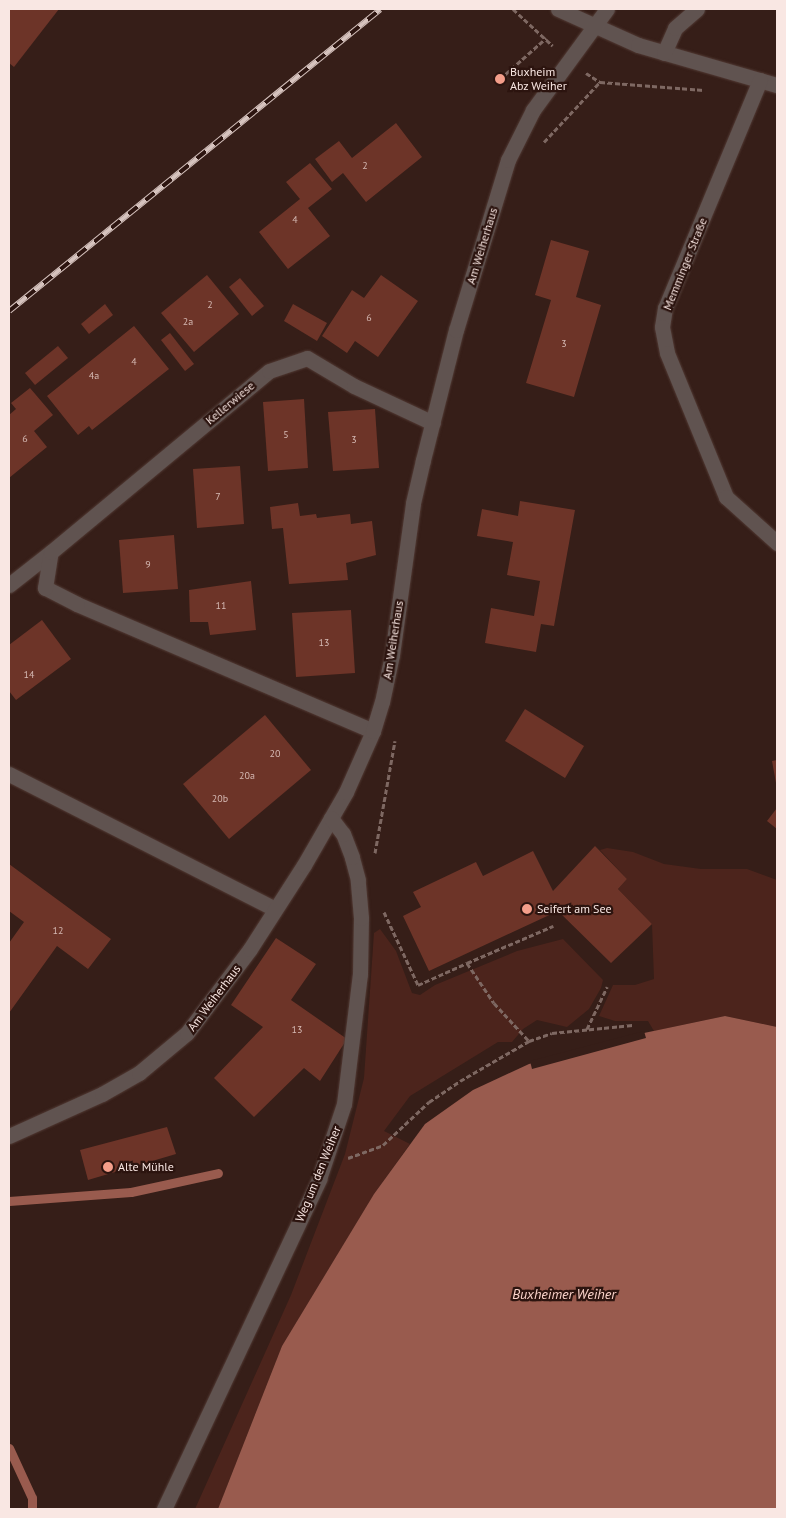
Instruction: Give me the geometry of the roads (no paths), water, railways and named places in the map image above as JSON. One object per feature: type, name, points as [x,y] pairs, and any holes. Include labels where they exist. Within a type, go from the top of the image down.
[{"type":"street","points":[[558,9],[664,53],[777,85]]},
{"type":"street","points":[[597,26],[607,9]]},
{"type":"street","points":[[664,53],[675,28],[697,9]]},
{"type":"street","name":"Am Weiherhaus","points":[[9,1136],[102,1094],[166,1053],[205,1012],[276,909],[331,818],[373,731],[392,655],[413,503],[459,320],[508,160],[533,110],[597,26]]},
{"type":"street","name":"Memminger Straße","points":[[760,80],[665,308],[662,327],[667,353],[726,497],[777,543]]},
{"type":"street","name":"Kellerwiese","points":[[9,585],[269,371],[307,358],[354,386],[433,423]]},
{"type":"street","points":[[51,552],[45,588],[77,604],[373,731]]},
{"type":"street","points":[[9,774],[276,909]]},
{"type":"street","name":"Weg um den Weiher","points":[[164,1509],[259,1312],[326,1162],[344,1104],[357,1000],[361,918],[358,880],[352,857],[343,834],[331,818]]},
{"type":"water","name":"Buxheimer Weiher","points":[[725,1016],[777,1027],[777,1509],[218,1509],[282,1346],[374,1194],[425,1124],[473,1090],[529,1064],[644,1033]]},
{"type":"waterway","points":[[9,1201],[131,1192],[218,1173]]},
{"type":"waterway","points":[[9,1448],[32,1498],[32,1509]]},
{"type":"railway","points":[[9,311],[380,9]]},
{"type":"place","name":"Buxheim Abz Weiher","points":[[500,79]]},
{"type":"place","name":"Seifert am See","points":[[527,909]]},
{"type":"place","name":"Alte Mühle","points":[[108,1167]]}]
